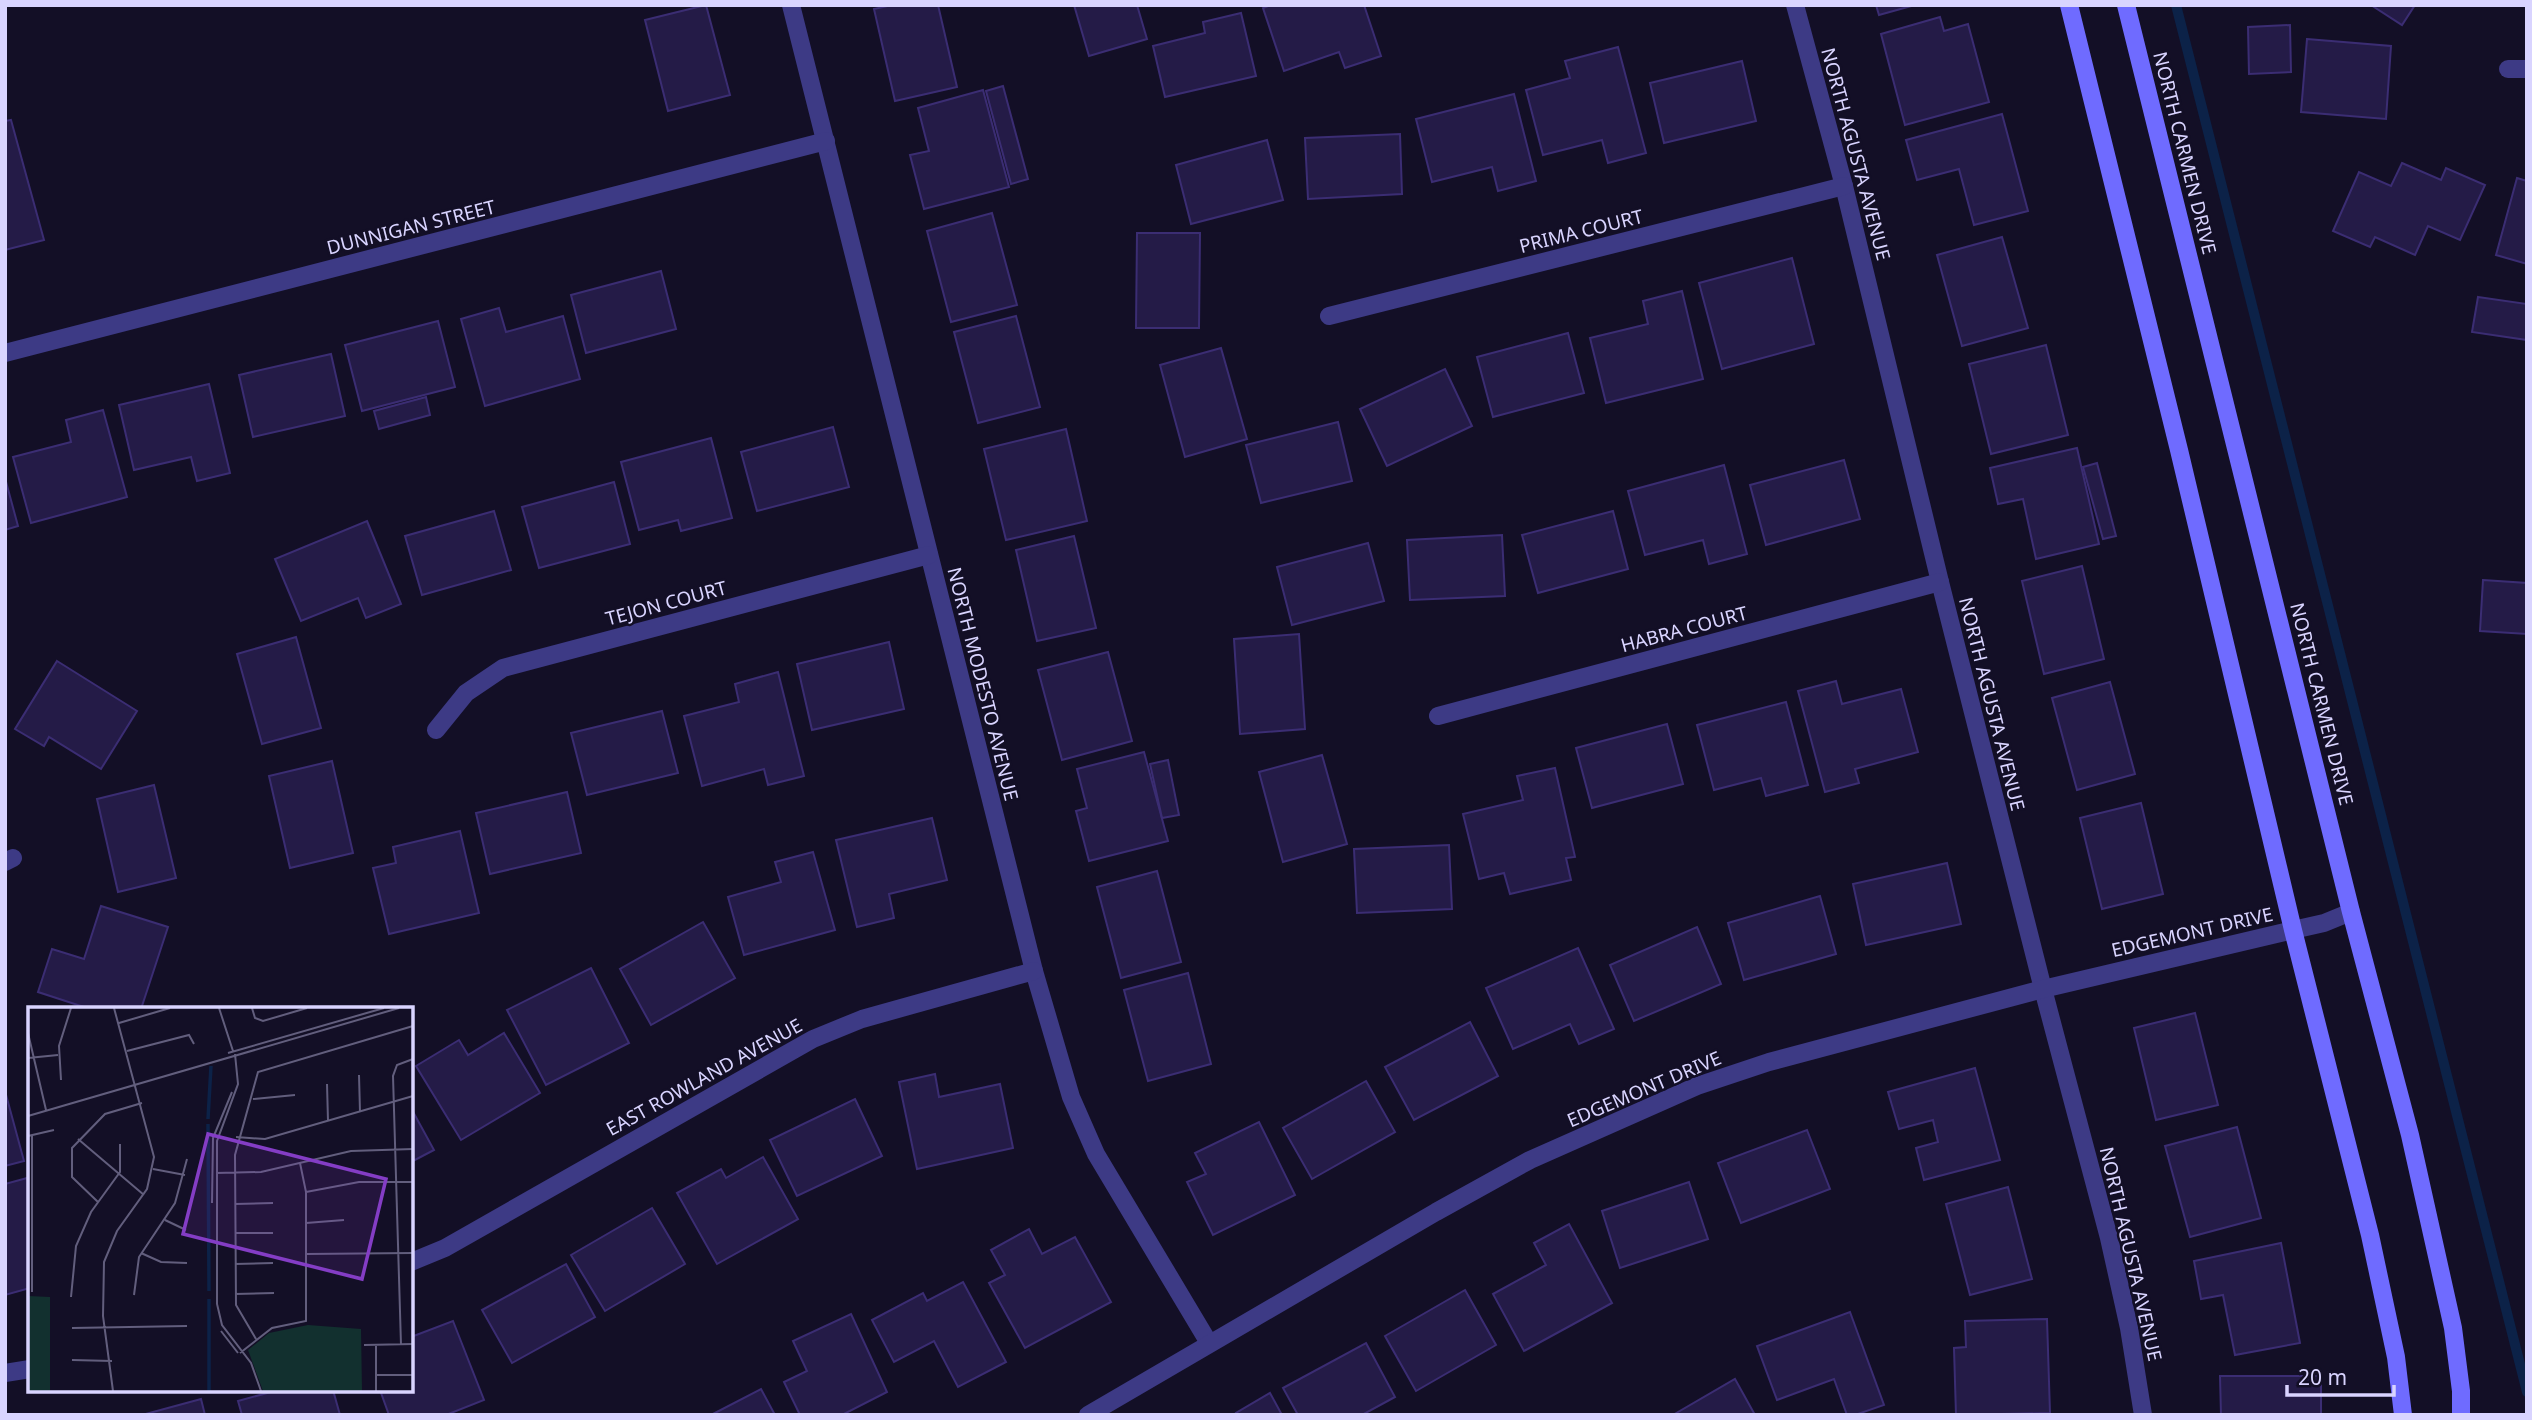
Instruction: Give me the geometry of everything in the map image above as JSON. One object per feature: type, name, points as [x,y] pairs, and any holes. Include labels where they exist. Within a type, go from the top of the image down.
[{"type":"main road","points":[[2069,5],[2179,450],[2293,930],[2370,1235],[2396,1357],[2403,1415]]},
{"type":"main road","name":"NORTH CARMEN DRIVE","points":[[2126,5],[2351,912],[2410,1135],[2454,1340],[2461,1391],[2461,1415]]},
{"type":"street","name":"NORTH MODESTO AVENUE","points":[[791,5],[1034,971],[1071,1097],[1096,1154],[1209,1343]]},
{"type":"street","name":"NORTH AGUSTA AVENUE","points":[[1795,5],[1844,186],[1940,582],[2109,1238],[2129,1328],[2143,1415]]},
{"type":"street","points":[[2508,69],[2527,69]]},
{"type":"street","name":"DUNNIGAN STREET","points":[[5,353],[826,141]]},
{"type":"street","name":"PRIMA COURT","points":[[1329,316],[1844,186]]},
{"type":"street","name":"TEJON COURT","points":[[436,730],[466,693],[503,668],[929,555]]},
{"type":"street","name":"HABRA COURT","points":[[1438,716],[1940,582]]},
{"type":"street","name":"EDGEMONT DRIVE","points":[[1088,1415],[1530,1160],[1697,1086],[1769,1062],[2043,989],[2324,923],[2351,912]]},
{"type":"street","name":"EAST ROWLAND AVENUE","points":[[413,1261],[445,1248],[813,1039],[912,1003],[1034,971]]},
{"type":"street","points":[[5,1373],[28,1368]]},
{"type":"building","points":[[706,5],[730,95],[668,111],[645,20]]},
{"type":"building","points":[[892,5],[938,5],[957,87],[895,101],[874,9]]},
{"type":"building","points":[[1074,5],[1137,5],[1147,39],[1089,56]]},
{"type":"building","points":[[1271,5],[1364,5],[1381,56],[1345,68],[1339,52],[1284,71],[1263,8]]},
{"type":"building","points":[[1876,5],[1915,5],[1879,15]]},
{"type":"building","points":[[2371,5],[2415,5],[2402,25]]},
{"type":"building","points":[[1241,13],[1256,76],[1165,97],[1153,46],[1205,33],[1203,22]]},
{"type":"building","points":[[1940,17],[1944,31],[1968,24],[1989,102],[1905,125],[1881,34]]},
{"type":"building","points":[[2290,25],[2291,72],[2249,74],[2248,27]]},
{"type":"building","points":[[2307,39],[2391,46],[2386,119],[2301,112]]},
{"type":"building","points":[[1618,47],[1646,153],[1608,163],[1602,140],[1543,155],[1526,90],[1570,78],[1565,61]]},
{"type":"building","points":[[1742,61],[1756,121],[1664,143],[1650,83]]},
{"type":"building","points":[[1003,86],[1028,179],[1011,184],[986,91]]},
{"type":"building","points":[[983,90],[1009,187],[924,209],[910,155],[929,151],[918,108]]},
{"type":"building","points":[[1514,94],[1536,181],[1498,191],[1492,167],[1432,182],[1416,119]]},
{"type":"building","points":[[2002,114],[2028,211],[1974,225],[1959,169],[1917,180],[1906,140]]},
{"type":"building","points":[[11,120],[44,240],[5,250],[5,121]]},
{"type":"building","points":[[1400,134],[1402,194],[1308,199],[1305,138]]},
{"type":"building","points":[[1267,140],[1283,200],[1191,224],[1176,165]]},
{"type":"building","points":[[2402,163],[2441,180],[2446,168],[2485,185],[2460,240],[2428,226],[2415,255],[2375,237],[2370,247],[2333,231],[2359,172],[2391,186]]},
{"type":"building","points":[[2517,178],[2527,181],[2527,264],[2496,255]]},
{"type":"building","points":[[992,213],[1017,305],[951,322],[927,231]]},
{"type":"building","points":[[1137,233],[1200,233],[1199,328],[1136,328]]},
{"type":"building","points":[[2002,237],[2028,328],[1962,346],[1937,255]]},
{"type":"building","points":[[1792,258],[1814,344],[1722,369],[1699,283]]},
{"type":"building","points":[[661,271],[676,329],[586,353],[571,295]]},
{"type":"building","points":[[1682,291],[1703,379],[1606,403],[1590,338],[1648,324],[1643,301]]},
{"type":"building","points":[[2478,297],[2527,304],[2527,340],[2472,332]]},
{"type":"building","points":[[499,308],[506,332],[563,316],[580,379],[485,406],[461,319]]},
{"type":"building","points":[[1016,316],[1040,407],[978,423],[954,332]]},
{"type":"building","points":[[438,321],[455,387],[362,411],[345,345]]},
{"type":"building","points":[[1568,333],[1584,393],[1493,417],[1477,357]]},
{"type":"building","points":[[2046,345],[2068,435],[1991,454],[1969,364]]},
{"type":"building","points":[[1221,348],[1247,439],[1185,457],[1160,365]]},
{"type":"building","points":[[331,354],[345,416],[253,437],[239,375]]},
{"type":"building","points":[[1445,369],[1472,426],[1387,466],[1360,409]]},
{"type":"building","points":[[209,384],[230,473],[197,481],[191,457],[134,470],[119,405]]},
{"type":"building","points":[[426,397],[430,415],[379,429],[374,411]]},
{"type":"building","points":[[103,410],[127,497],[31,523],[13,457],[71,442],[66,420]]},
{"type":"building","points":[[1338,422],[1352,481],[1261,503],[1246,445]]},
{"type":"building","points":[[833,427],[849,487],[757,511],[741,452]]},
{"type":"building","points":[[1066,429],[1087,521],[1006,540],[984,449]]},
{"type":"building","points":[[711,438],[732,518],[681,531],[678,520],[639,530],[621,462]]},
{"type":"building","points":[[2077,448],[2099,544],[2036,559],[2023,499],[1998,504],[1990,468]]},
{"type":"building","points":[[1844,460],[1860,519],[1766,545],[1750,485]]},
{"type":"building","points":[[2097,463],[2116,536],[2103,539],[2083,467]]},
{"type":"building","points":[[1724,465],[1747,554],[1709,564],[1703,540],[1645,555],[1628,491]]},
{"type":"building","points":[[5,478],[18,526],[5,530]]},
{"type":"building","points":[[614,482],[630,544],[539,568],[522,507]]},
{"type":"building","points":[[494,511],[511,570],[422,595],[405,536]]},
{"type":"building","points":[[1613,511],[1628,569],[1538,593],[1522,535]]},
{"type":"building","points":[[367,521],[401,604],[366,618],[358,598],[301,621],[275,559]]},
{"type":"building","points":[[1502,535],[1505,596],[1410,600],[1407,540]]},
{"type":"building","points":[[1074,536],[1096,628],[1037,641],[1016,550]]},
{"type":"building","points":[[1368,543],[1384,601],[1292,625],[1277,567]]},
{"type":"building","points":[[2082,566],[2104,659],[2044,674],[2022,581]]},
{"type":"building","points":[[2483,580],[2527,583],[2527,634],[2480,631]]},
{"type":"building","points":[[1299,634],[1305,729],[1240,734],[1234,639]]},
{"type":"building","points":[[296,637],[321,728],[262,744],[237,654]]},
{"type":"building","points":[[889,642],[904,709],[812,730],[797,664]]},
{"type":"building","points":[[1108,652],[1132,741],[1062,760],[1038,670]]},
{"type":"building","points":[[57,661],[137,711],[101,769],[49,737],[44,746],[15,729]]},
{"type":"building","points":[[778,672],[804,776],[768,785],[764,769],[702,786],[684,716],[739,702],[735,684]]},
{"type":"building","points":[[1836,681],[1842,704],[1901,689],[1918,752],[1855,769],[1859,783],[1825,792],[1798,691]]},
{"type":"building","points":[[2110,682],[2135,774],[2077,790],[2052,698]]},
{"type":"building","points":[[1786,702],[1808,785],[1766,796],[1761,778],[1714,790],[1697,725]]},
{"type":"building","points":[[662,711],[678,773],[587,795],[571,733]]},
{"type":"building","points":[[1667,724],[1683,784],[1592,808],[1576,748]]},
{"type":"building","points":[[1144,752],[1168,841],[1089,861],[1076,811],[1087,808],[1077,769]]},
{"type":"building","points":[[1322,755],[1347,844],[1283,862],[1259,772]]},
{"type":"building","points":[[1168,760],[1179,815],[1162,818],[1150,764]]},
{"type":"building","points":[[332,761],[353,853],[290,868],[269,776]]},
{"type":"building","points":[[1555,768],[1575,857],[1566,858],[1571,880],[1510,894],[1504,873],[1479,879],[1463,814],[1523,800],[1517,776]]},
{"type":"building","points":[[154,785],[176,878],[118,892],[97,799]]},
{"type":"building","points":[[567,792],[581,853],[490,874],[476,813]]},
{"type":"building","points":[[2141,803],[2163,894],[2102,909],[2080,818]]},
{"type":"building","points":[[932,818],[947,880],[889,894],[894,918],[857,927],[836,840]]},
{"type":"building","points":[[460,831],[479,913],[389,934],[373,868],[396,863],[393,847]]},
{"type":"building","points":[[1449,845],[1452,909],[1357,913],[1354,849]]},
{"type":"building","points":[[813,852],[835,930],[744,955],[728,897],[781,882],[775,862]]},
{"type":"building","points":[[1947,863],[1961,924],[1866,945],[1853,884]]},
{"type":"building","points":[[1157,871],[1181,962],[1121,978],[1097,887]]},
{"type":"building","points":[[1820,896],[1836,954],[1744,980],[1728,923]]},
{"type":"building","points":[[101,906],[168,927],[142,1007],[84,1007],[38,992],[52,949],[84,959]]},
{"type":"building","points":[[703,922],[735,978],[651,1025],[620,969]]},
{"type":"building","points":[[1697,927],[1721,984],[1634,1021],[1610,965]]},
{"type":"building","points":[[1578,948],[1614,1029],[1579,1044],[1570,1024],[1513,1049],[1486,988]]},
{"type":"building","points":[[591,968],[629,1043],[546,1085],[507,1010]]},
{"type":"building","points":[[1188,973],[1211,1064],[1148,1081],[1124,990]]},
{"type":"building","points":[[2195,1013],[2218,1105],[2156,1120],[2134,1028]]},
{"type":"building","points":[[1470,1022],[1498,1076],[1414,1120],[1385,1067]]},
{"type":"building","points":[[504,1033],[540,1093],[461,1140],[416,1066],[459,1040],[468,1055]]},
{"type":"building","points":[[1975,1068],[2000,1160],[1924,1180],[1916,1148],[1938,1142],[1933,1120],[1899,1129],[1888,1092]]},
{"type":"building","points":[[935,1074],[939,1097],[1000,1084],[1013,1148],[917,1169],[899,1082]]},
{"type":"building","points":[[1366,1081],[1395,1132],[1312,1179],[1283,1128]]},
{"type":"building","points":[[5,1091],[24,1161],[5,1166]]},
{"type":"building","points":[[855,1099],[882,1156],[797,1196],[770,1140]]},
{"type":"building","points":[[413,1112],[434,1150],[413,1161]]},
{"type":"building","points":[[1259,1122],[1295,1195],[1213,1235],[1187,1182],[1206,1174],[1195,1153]]},
{"type":"building","points":[[2237,1127],[2261,1218],[2190,1237],[2165,1146]]},
{"type":"building","points":[[1807,1130],[1830,1189],[1741,1223],[1718,1163]]},
{"type":"building","points":[[763,1157],[798,1219],[717,1264],[677,1193],[721,1169],[726,1178]]},
{"type":"building","points":[[27,1178],[28,1181],[28,1289],[5,1295],[5,1184]]},
{"type":"building","points":[[1689,1182],[1708,1239],[1620,1268],[1602,1211]]},
{"type":"building","points":[[2008,1187],[2032,1279],[1970,1295],[1946,1204]]},
{"type":"building","points":[[652,1208],[685,1264],[605,1311],[571,1255]]},
{"type":"building","points":[[1569,1224],[1612,1303],[1524,1351],[1493,1294],[1546,1265],[1534,1243]]},
{"type":"building","points":[[1029,1229],[1042,1254],[1075,1237],[1111,1302],[1025,1348],[989,1283],[1005,1275],[991,1250]]},
{"type":"building","points":[[2281,1243],[2300,1343],[2235,1355],[2223,1295],[2201,1299],[2194,1261]]},
{"type":"building","points":[[566,1264],[595,1317],[512,1363],[482,1310]]},
{"type":"building","points":[[963,1282],[1006,1362],[958,1387],[934,1341],[894,1362],[872,1320],[923,1293],[927,1301]]},
{"type":"building","points":[[1465,1290],[1496,1345],[1416,1391],[1385,1336]]},
{"type":"building","points":[[1850,1312],[1884,1405],[1847,1415],[1834,1379],[1777,1400],[1757,1346]]},
{"type":"building","points":[[851,1314],[887,1392],[842,1415],[800,1415],[784,1382],[807,1371],[793,1341]]},
{"type":"building","points":[[2047,1319],[2050,1413],[1956,1415],[1954,1348],[1966,1347],[1965,1321]]},
{"type":"building","points":[[453,1321],[484,1400],[446,1415],[389,1415],[381,1392],[413,1392],[413,1336]]},
{"type":"building","points":[[1366,1343],[1395,1397],[1362,1415],[1298,1415],[1283,1388]]},
{"type":"building","points":[[2220,1376],[2321,1376],[2321,1415],[2221,1415]]},
{"type":"building","points":[[1735,1379],[1755,1415],[1673,1415]]},
{"type":"building","points":[[761,1389],[775,1415],[711,1415]]},
{"type":"building","points":[[271,1392],[334,1392],[340,1415],[242,1415],[238,1401]]},
{"type":"building","points":[[1270,1393],[1282,1415],[1237,1415],[1236,1413]]},
{"type":"building","points":[[201,1399],[205,1415],[142,1415]]},
{"type":"waterway","points":[[2176,5],[2527,1392]]}]
